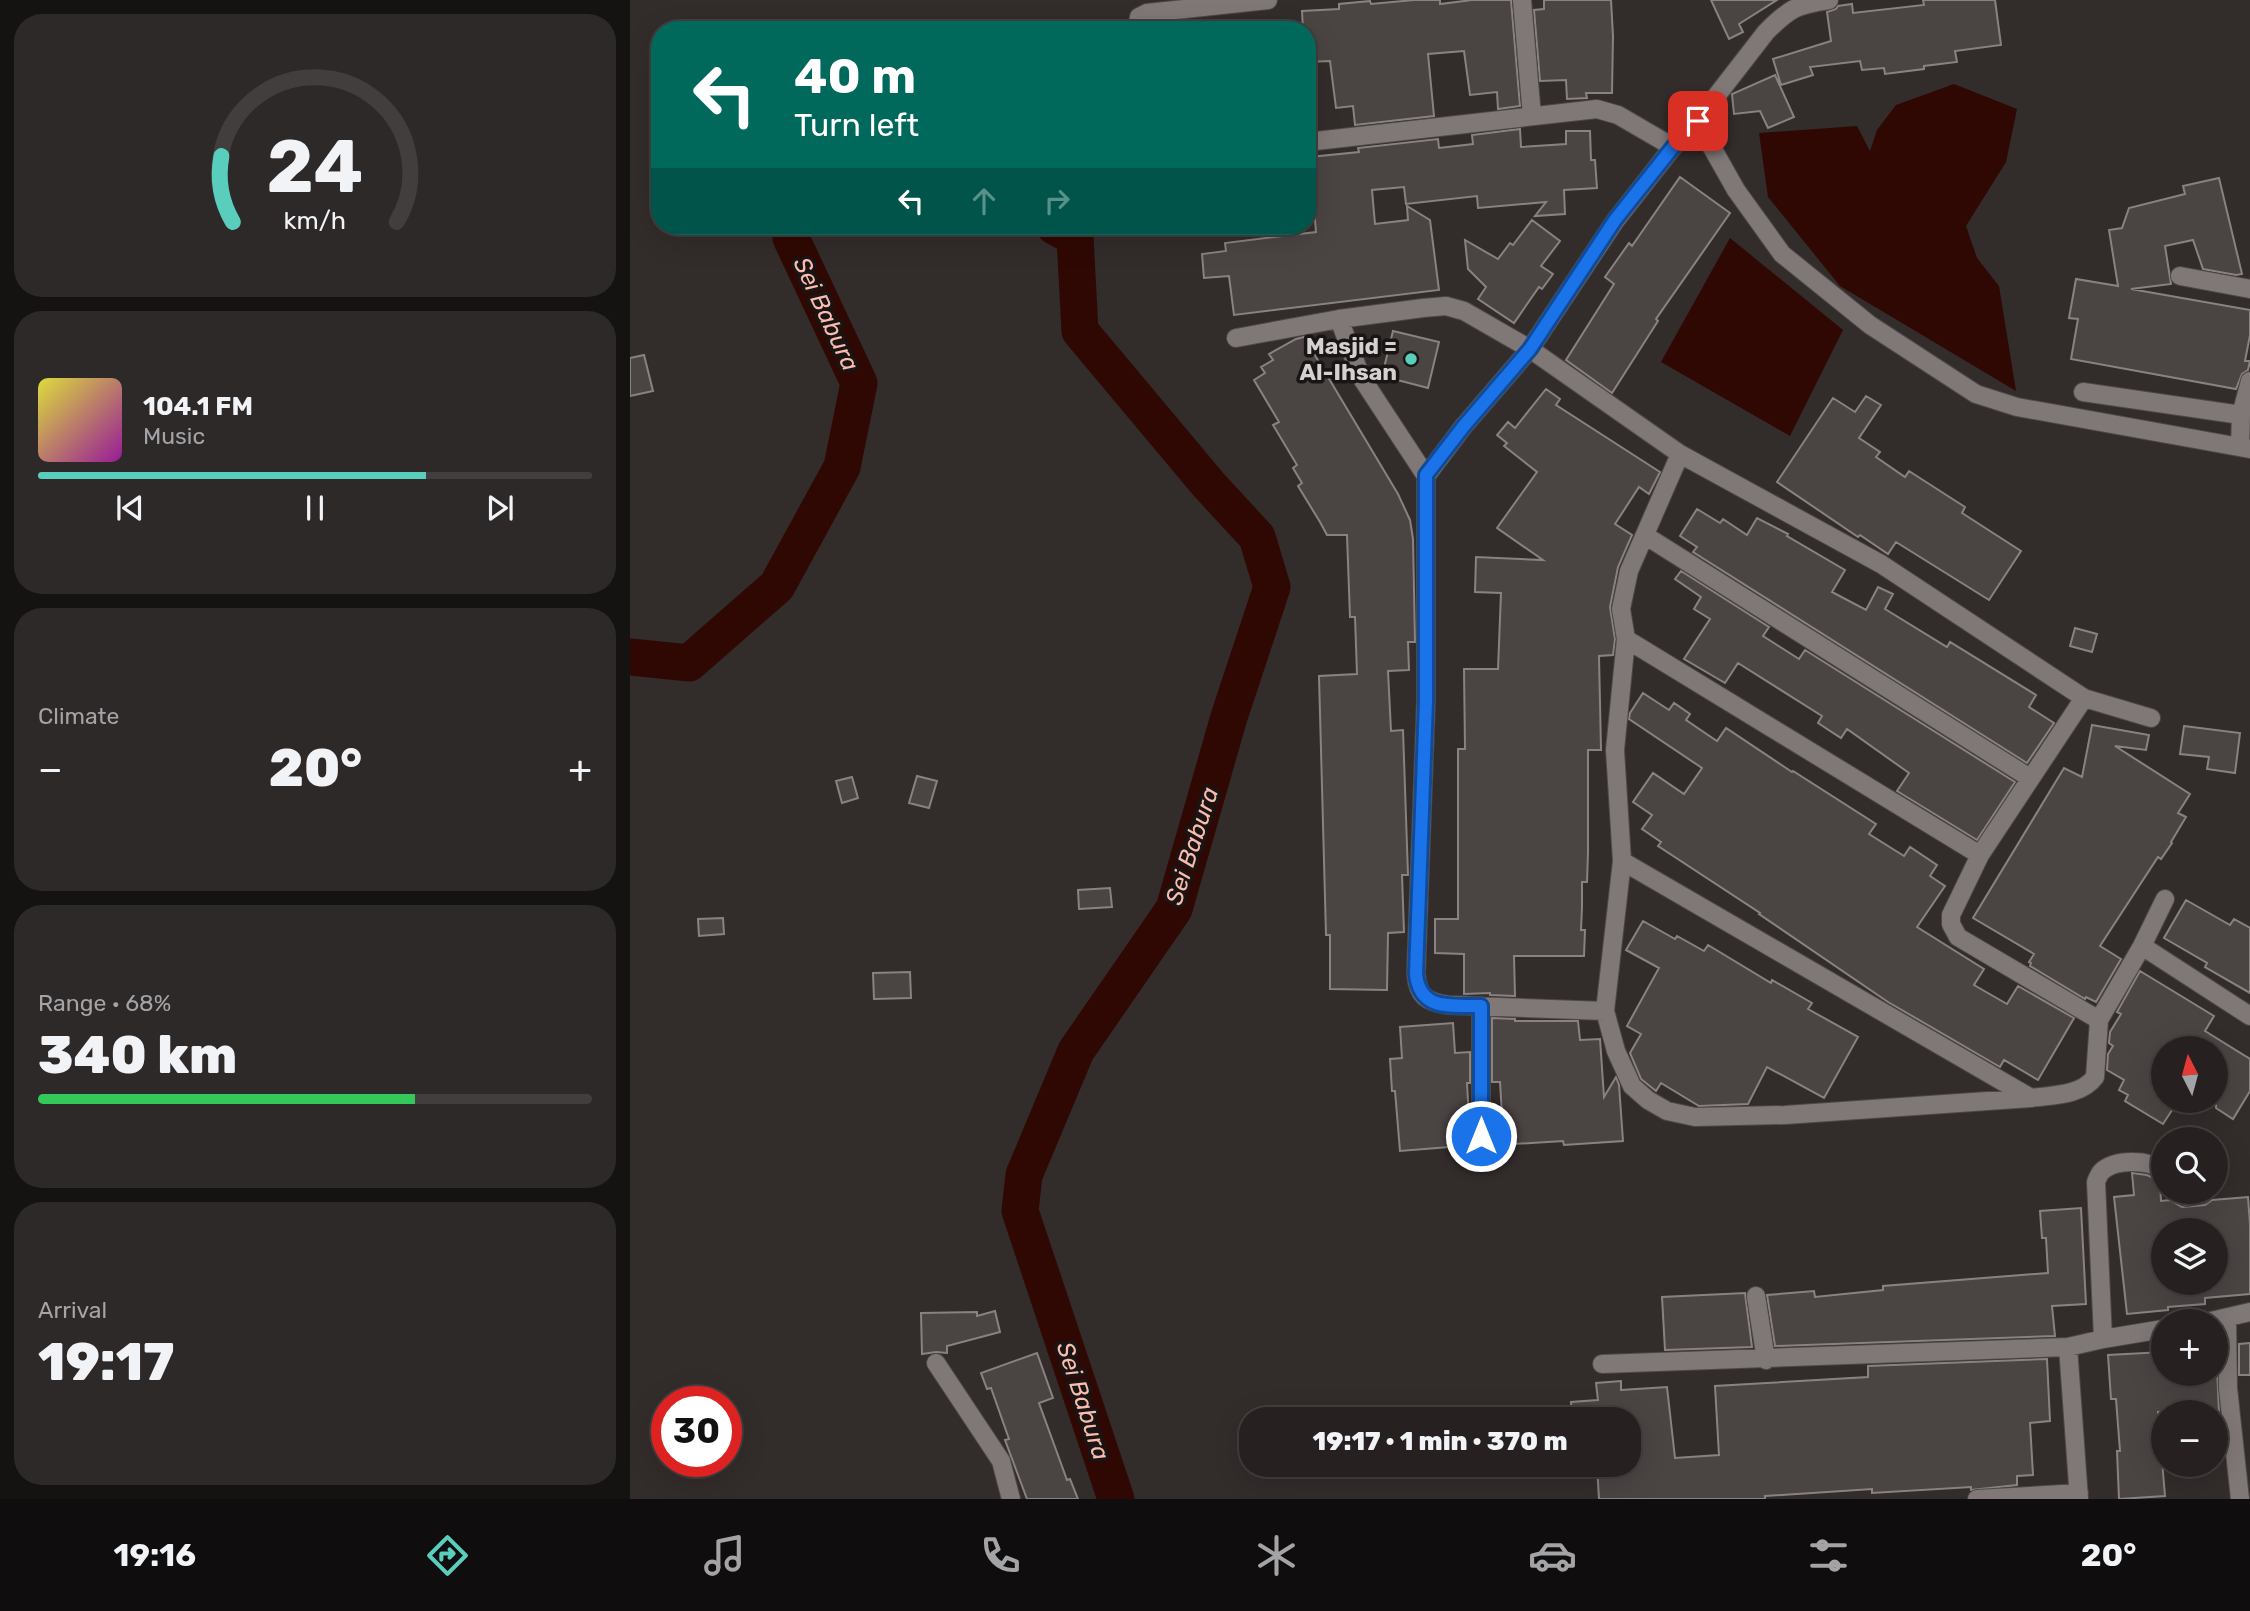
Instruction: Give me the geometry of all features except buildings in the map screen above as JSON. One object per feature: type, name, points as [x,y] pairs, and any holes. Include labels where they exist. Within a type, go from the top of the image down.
[{"type":"street","points":[[1138,21],[1139,17],[1147,13],[1268,0]]},
{"type":"street","points":[[1522,0],[1532,116]]},
{"type":"street","points":[[1426,475],[1530,349],[1615,220],[1673,147],[1698,121],[1756,45],[1778,20],[1797,6],[1829,0]]},
{"type":"street","points":[[1316,141],[1597,109],[1618,115],[1673,147]]},
{"type":"street","points":[[1698,121],[1736,190],[1782,254],[1870,325],[1976,394],[2017,407],[2245,448],[2241,415],[2250,381]]},
{"type":"street","points":[[2180,276],[2250,289]]},
{"type":"street","points":[[1236,338],[1339,319],[1446,306],[1464,311],[1530,349],[1681,454],[1881,564],[2084,698],[2151,718]]},
{"type":"street","points":[[1339,319],[1361,377],[1426,475],[1426,701],[1417,988],[1433,1003],[1605,1011]]},
{"type":"street","points":[[2083,392],[2241,415]]},
{"type":"street","points":[[1681,454],[1629,571],[1621,609],[1626,639],[1615,750],[1622,861],[1605,1011],[1616,1051],[1632,1086],[1667,1111],[1695,1117],[1784,1115],[2031,1098],[2067,1093],[2085,1087],[2095,1077],[2099,1020],[2142,946],[2165,899]]},
{"type":"street","points":[[1646,536],[2030,778]]},
{"type":"street","points":[[1626,639],[1980,855]]},
{"type":"street","points":[[2084,698],[1980,855],[1951,915],[1954,932],[1958,937],[2099,1020]]},
{"type":"street","points":[[1622,861],[2031,1098]]},
{"type":"street","points":[[2142,946],[2250,1016]]},
{"type":"street","points":[[1481,1006],[1481,1136]]},
{"type":"street","points":[[2103,1339],[2096,1182],[2101,1172],[2111,1166],[2125,1163],[2151,1164]]},
{"type":"street","points":[[1756,1296],[1766,1360]]},
{"type":"street","points":[[2228,1318],[2250,1312]]},
{"type":"street","points":[[1602,1364],[2068,1347],[2151,1331]]},
{"type":"street","points":[[1977,1499],[2079,1496],[2068,1347]]},
{"type":"street","points":[[936,1363],[1001,1461],[1011,1499]]},
{"type":"street","points":[[2228,1386],[2240,1499]]},
{"type":"shaded area","points":[[1954,84],[2017,109],[2006,162],[1966,226],[1977,258],[1999,286],[2016,391],[1840,286],[1768,197],[1759,133],[1857,126],[1870,151],[1877,130],[1896,105]]},
{"type":"shaded area","points":[[1730,238],[1843,330],[1790,436],[1661,362]]},
{"type":"waterway","name":"Sei Babura","points":[[630,657],[689,663],[777,586],[842,467],[859,383],[791,235]]},
{"type":"waterway","name":"Sei Babura","points":[[1071,235],[1075,237],[1080,331],[1209,485],[1257,537],[1272,587],[1229,717],[1174,909],[1076,1051],[1024,1175],[1020,1211],[1116,1499]]},
{"type":"place","name":"Masjid = Al-Ihsan","points":[[1411,359]]},
{"type":"route","points":[[1481,1136],[1481,1006],[1433,1003],[1417,988],[1426,701],[1426,475],[1530,349],[1615,220],[1673,147],[1698,121]]}]
